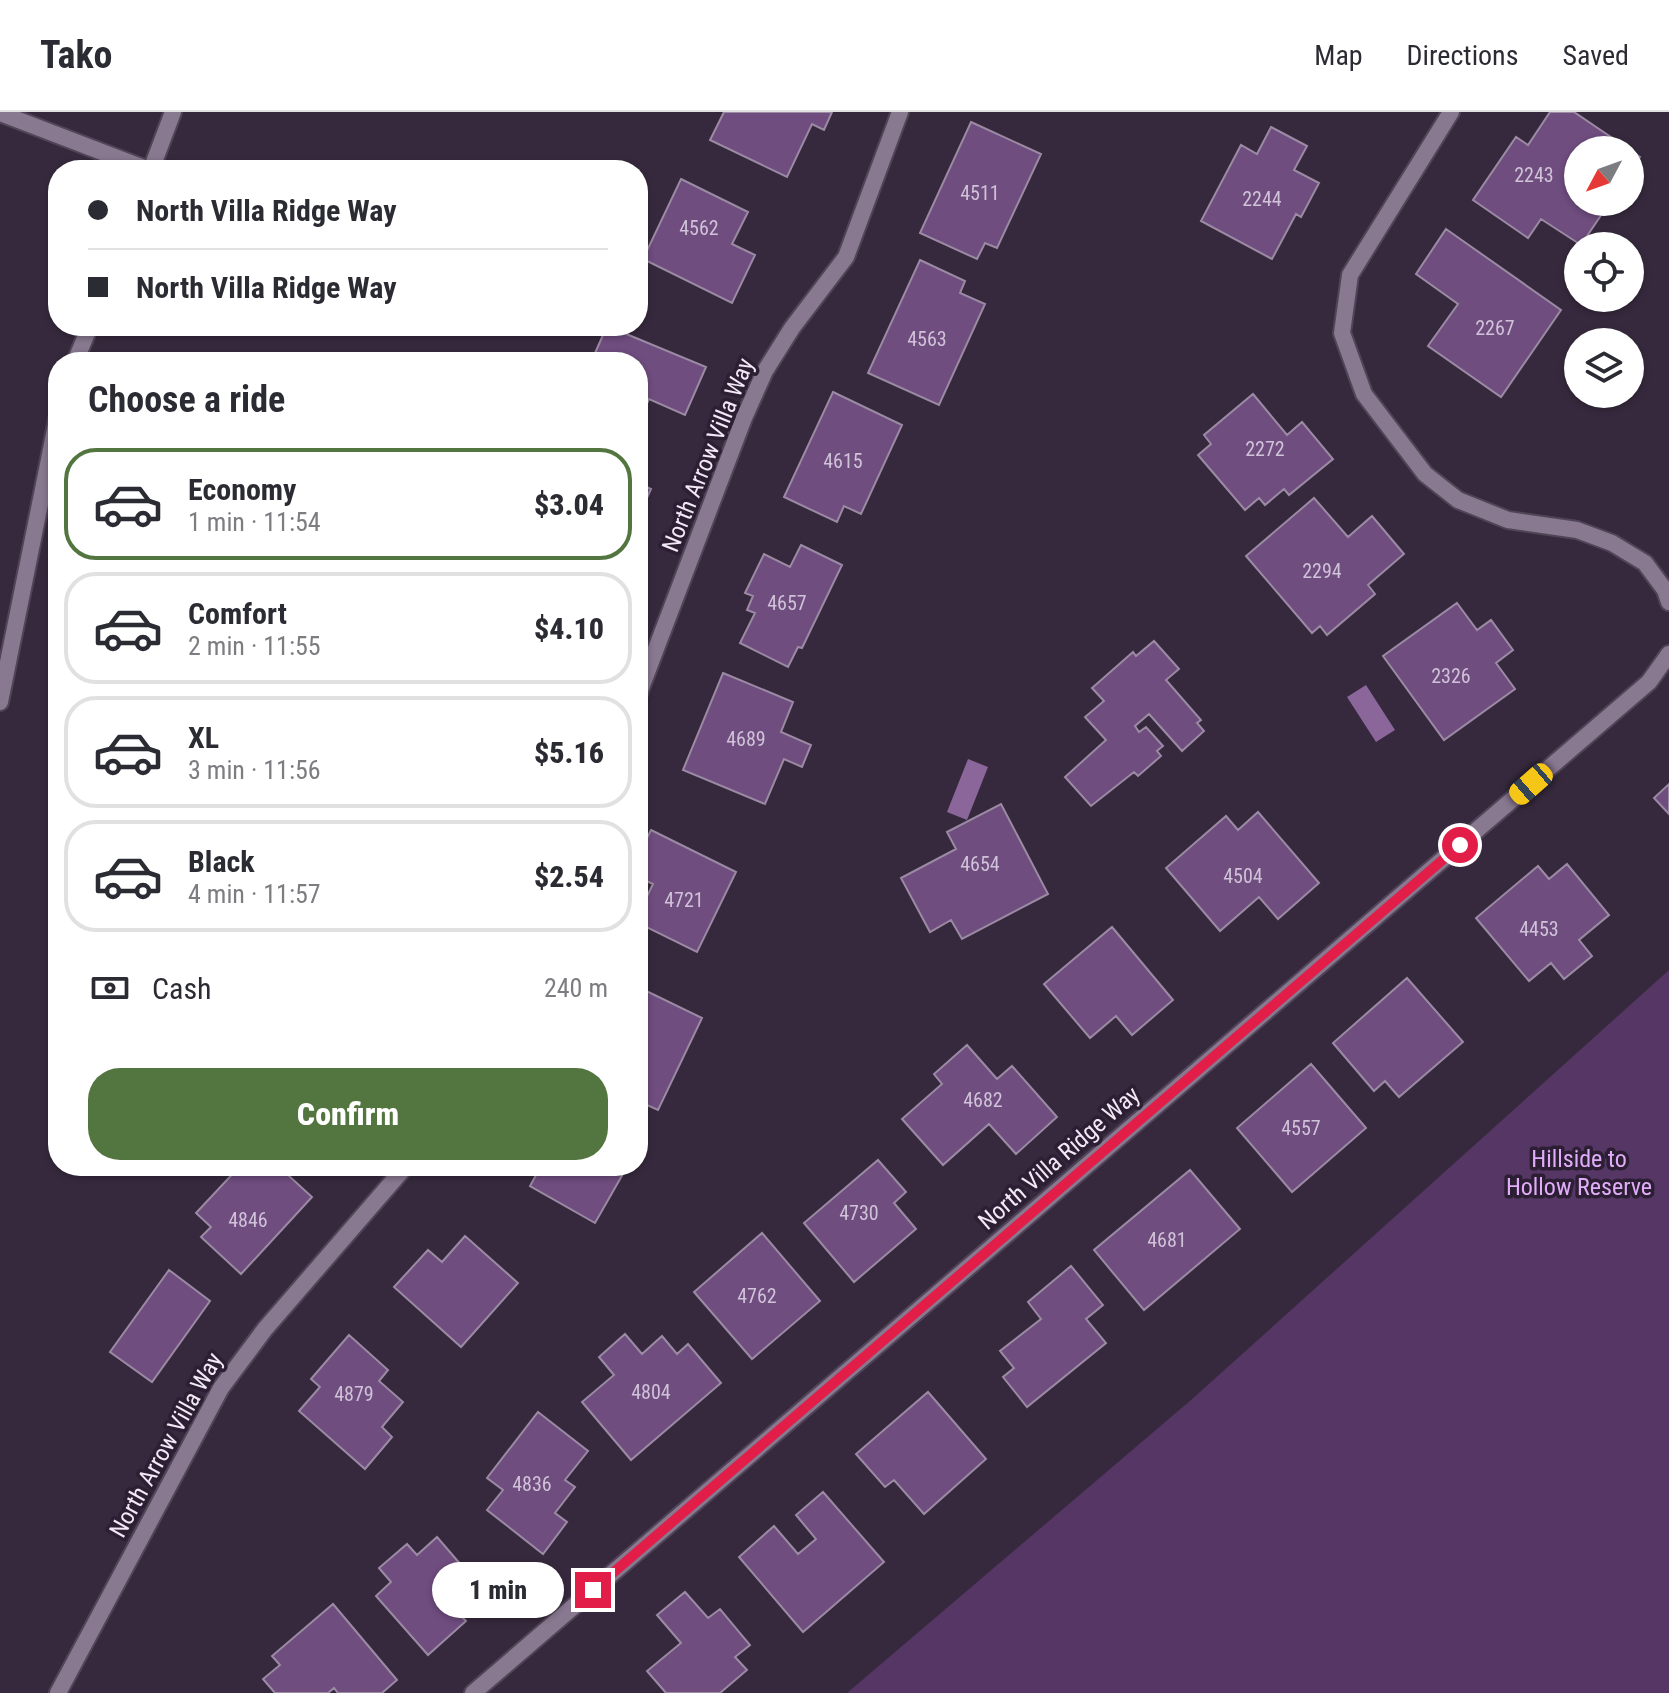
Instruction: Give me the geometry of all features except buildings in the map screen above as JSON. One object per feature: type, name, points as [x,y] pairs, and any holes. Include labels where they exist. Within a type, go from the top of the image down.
[{"type":"street","points":[[154,160],[173,112]]},
{"type":"street","name":"North Arrow Villa Way","points":[[648,670],[744,418],[765,371],[792,328],[846,257],[900,112]]},
{"type":"street","points":[[1451,112],[1350,275],[1342,333],[1364,394],[1425,474],[1458,500],[1508,520],[1577,530],[1612,543],[1645,563],[1665,590],[1669,602]]},
{"type":"street","points":[[0,113],[124,160]]},
{"type":"street","points":[[0,702],[48,464]]},
{"type":"street","name":"North Villa Ridge Way","points":[[473,1693],[1649,682],[1669,654]]},
{"type":"street","name":"North Arrow Villa Way","points":[[58,1693],[221,1388],[265,1329],[397,1176]]},
{"type":"green space","name":"Hillside to Hollow Reserve","points":[[1669,970],[1669,1693],[847,1693],[1191,1400]]},
{"type":"shaded area","points":[[1366,685],[1395,730],[1376,742],[1347,697]]},
{"type":"shaded area","points":[[968,759],[988,767],[967,820],[947,812]]},
{"type":"route","points":[[593,1590],[1460,845]]}]
